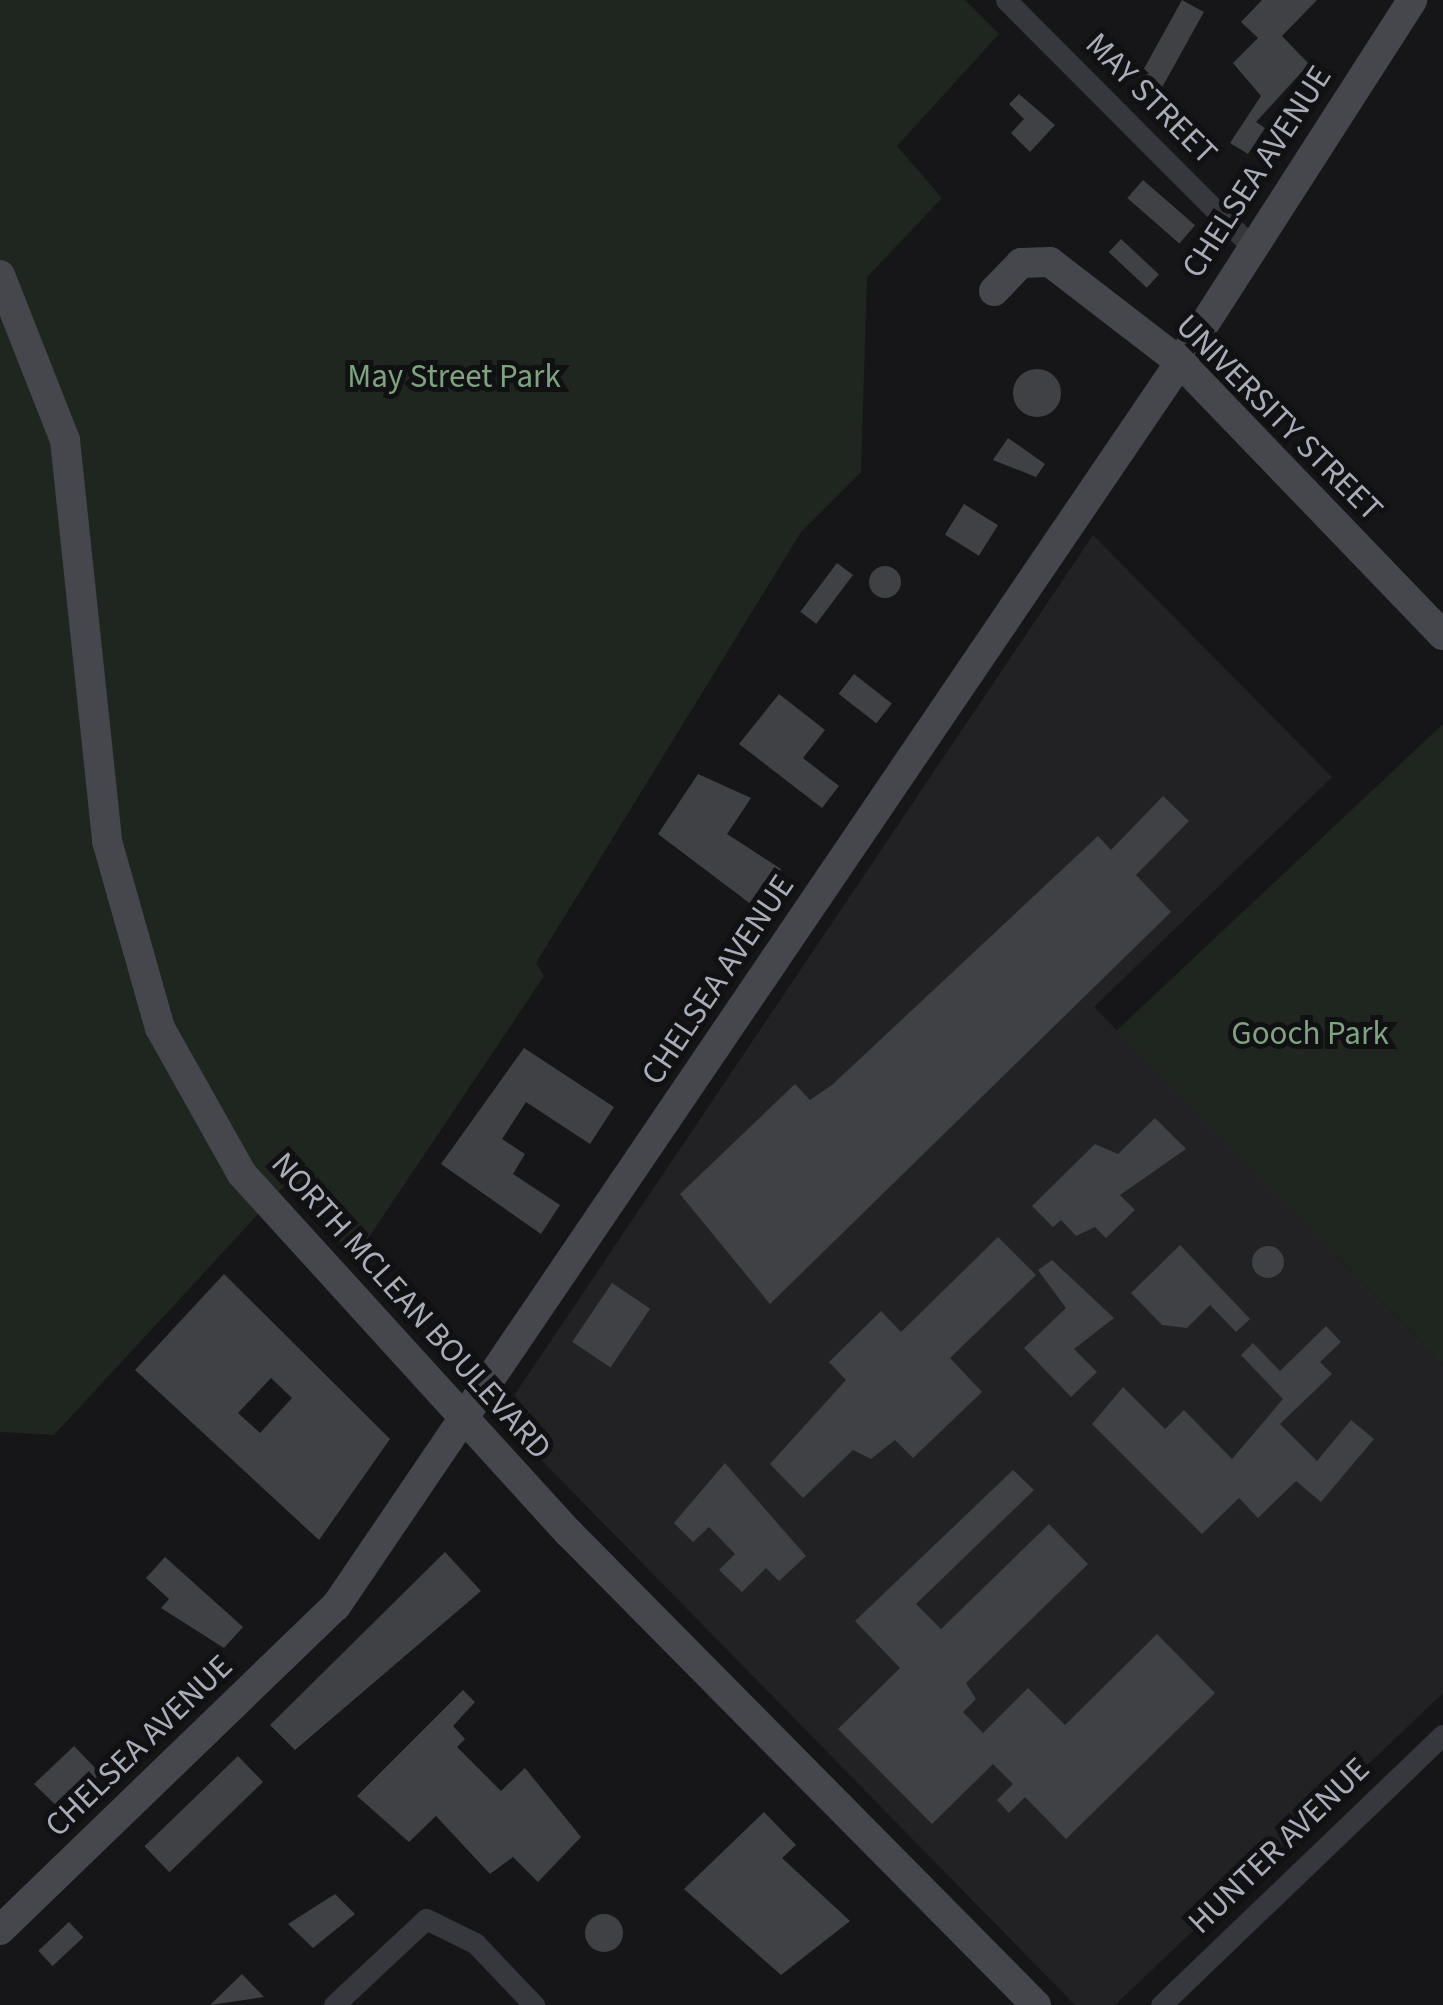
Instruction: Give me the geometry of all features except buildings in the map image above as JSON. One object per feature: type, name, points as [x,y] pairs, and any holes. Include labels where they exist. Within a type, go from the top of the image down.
[{"type":"main road","name":"CHELSEA AVENUE","points":[[0,1930],[336,1606],[1180,362],[1250,245],[1412,0]]},
{"type":"main road","name":"UNIVERSITY STREET","points":[[994,291],[1021,263],[1050,262],[1180,362],[1443,635]]},
{"type":"main road","name":"NORTH MCLEAN BOULEVARD","points":[[0,275],[65,440],[107,841],[160,1028],[242,1174],[465,1422],[1036,2005]]},
{"type":"street","name":"MAY STREET","points":[[1006,0],[1250,245]]},
{"type":"street","name":"HUNTER AVENUE","points":[[1160,2005],[1443,1735]]},
{"type":"street","points":[[334,2005],[425,1919],[453,1926],[534,2005]]},
{"type":"shaded area","points":[[1093,535],[1332,777],[1094,1007],[1443,1364],[1443,1693],[1115,2005],[1075,2005],[510,1428],[505,1409]]},
{"type":"green space","name":"May Street Park","points":[[0,0],[965,0],[999,34],[897,146],[942,198],[867,277],[861,472],[801,532],[536,963],[544,976],[355,1258],[286,1184],[54,1435],[0,1432]]},
{"type":"green space","name":"Gooch Park","points":[[1443,724],[1443,1364],[1116,1031]]}]
